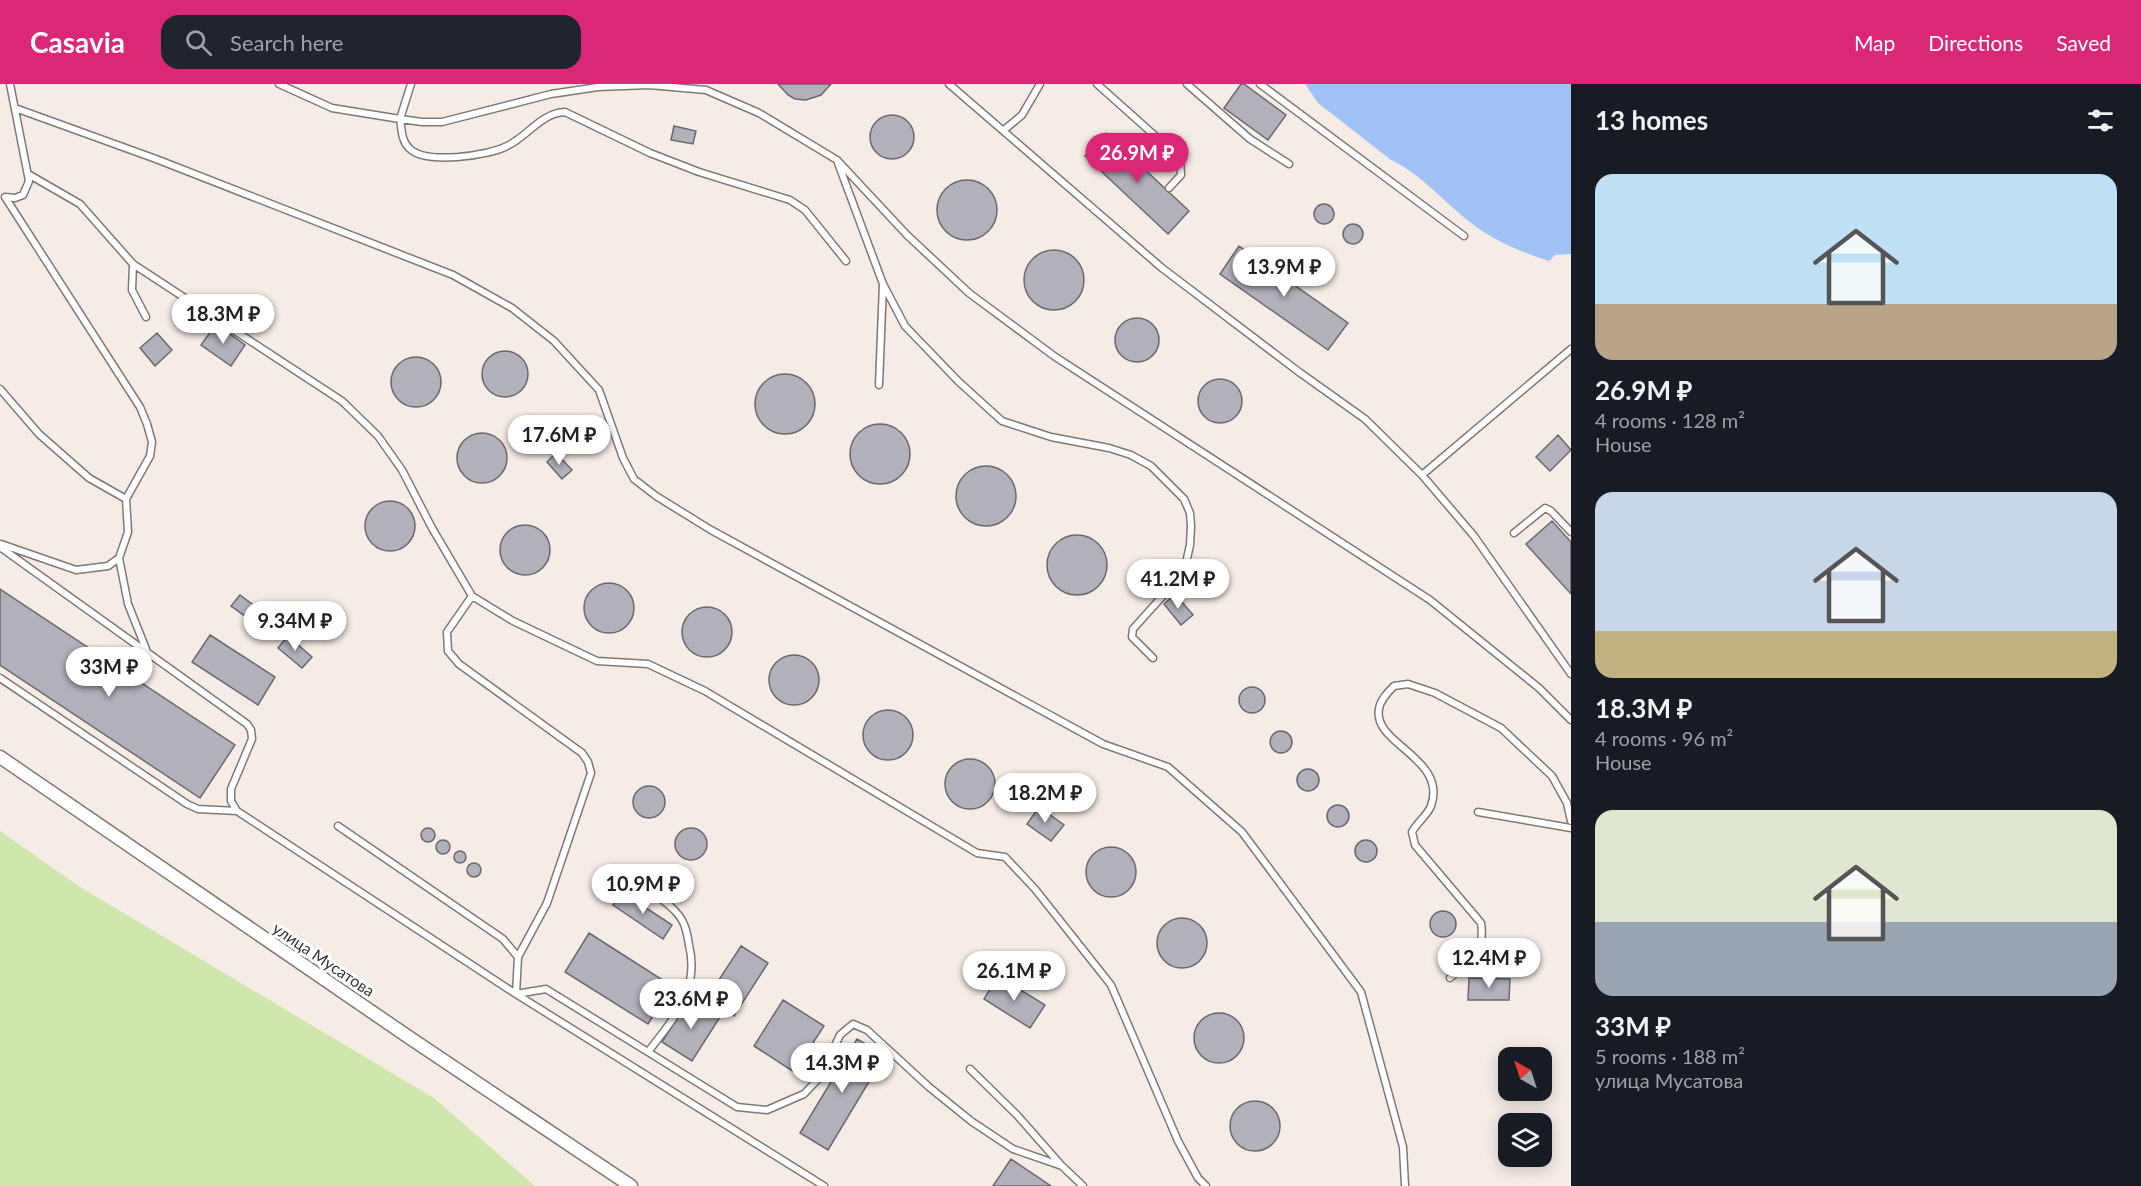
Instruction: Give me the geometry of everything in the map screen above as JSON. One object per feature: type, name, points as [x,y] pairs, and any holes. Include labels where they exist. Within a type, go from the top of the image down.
[{"type":"street","name":"улица Мусатова","points":[[0,757],[410,1038],[631,1186]]},
{"type":"lane","points":[[3,194],[15,198],[23,195],[29,181],[10,84]]},
{"type":"lane","points":[[279,84],[332,108],[400,119],[442,122],[551,94],[598,87],[660,86],[706,90],[759,113],[837,160],[907,235],[969,293],[1054,356],[1430,600],[1539,688],[1571,720]]},
{"type":"lane","points":[[411,84],[400,119],[403,141],[411,151],[427,156],[470,157],[506,147],[525,135],[546,116],[555,112],[565,112],[650,153],[699,172],[790,200],[805,210],[846,261]]},
{"type":"lane","points":[[949,84],[1162,268],[1365,419],[1422,475],[1474,537],[1571,674]]},
{"type":"lane","points":[[1004,130],[1022,115],[1040,84]]},
{"type":"lane","points":[[1097,84],[1180,158],[1181,175],[1169,188]]},
{"type":"lane","points":[[1187,84],[1250,139],[1289,164]]},
{"type":"lane","points":[[1260,84],[1464,236]]},
{"type":"lane","points":[[15,108],[156,159],[453,275],[512,308],[554,340],[599,390],[623,458],[634,479],[656,496],[711,530],[1103,744],[1168,767],[1242,832],[1361,992],[1403,1147],[1405,1186]]},
{"type":"lane","points":[[837,160],[883,284],[905,326],[958,381],[1002,421],[1051,437],[1109,448],[1131,455],[1151,466],[1184,499],[1190,513],[1191,526],[1186,563],[1177,580],[1133,629],[1132,637],[1153,658]]},
{"type":"lane","points":[[28,174],[80,204],[133,264],[342,401],[378,436],[402,470],[432,528],[472,596],[513,621],[597,661],[648,664],[705,691],[977,853],[1005,857],[1035,889],[1111,985],[1178,1141],[1198,1178],[1206,1186]]},
{"type":"lane","points":[[3,194],[140,408],[153,442],[150,456],[126,499],[128,532],[119,558],[128,604],[147,651]]},
{"type":"lane","points":[[133,264],[132,290],[146,317]]},
{"type":"lane","points":[[879,386],[883,284]]},
{"type":"lane","points":[[1422,475],[1571,349]]},
{"type":"lane","points":[[0,389],[39,434],[89,478],[126,499]]},
{"type":"lane","points":[[1514,533],[1545,508],[1551,511],[1571,532]]},
{"type":"lane","points":[[0,545],[76,570],[108,566],[119,558]]},
{"type":"lane","points":[[0,545],[247,724],[251,730],[252,739],[231,789],[231,801],[237,811],[516,994],[824,1186]]},
{"type":"lane","points":[[472,596],[447,632],[448,651],[459,664],[582,753],[591,773],[547,903],[518,957],[516,994]]},
{"type":"lane","points":[[0,678],[187,804],[198,809],[237,811]]},
{"type":"lane","points":[[1450,978],[1470,961],[1480,947],[1483,936],[1481,923],[1415,845],[1412,832],[1431,806],[1434,792],[1430,777],[1422,763],[1393,740],[1380,722],[1378,710],[1385,696],[1394,686],[1408,684],[1435,693],[1501,728],[1552,776],[1567,803],[1571,821]]},
{"type":"lane","points":[[1478,812],[1571,828]]},
{"type":"lane","points":[[338,826],[503,939],[518,957]]},
{"type":"lane","points":[[630,879],[674,910],[684,922],[693,960],[692,979],[682,1006],[648,1053]]},
{"type":"lane","points":[[516,994],[546,989],[737,1107],[767,1110],[804,1095],[820,1077],[840,1035],[853,1024],[867,1030],[929,1087],[971,1121],[1013,1149],[1062,1166]]},
{"type":"lane","points":[[970,1069],[1017,1115],[1083,1186]]},
{"type":"green space","points":[[0,831],[80,887],[434,1098],[535,1186],[0,1186]]},
{"type":"water","points":[[1305,84],[1571,84],[1571,254],[1555,255],[1549,261],[1528,254],[1480,230],[1422,181],[1391,160],[1318,103]]},
{"type":"building","points":[[778,84],[831,84],[821,95],[806,100],[795,99],[788,95]]},
{"type":"building","points":[[1241,84],[1286,115],[1268,140],[1224,108]]},
{"type":"building","points":[[892,115],[907,122],[914,137],[907,152],[892,159],[877,152],[870,137],[877,122]]},
{"type":"building","points":[[674,126],[696,131],[693,144],[671,140]]},
{"type":"building","points":[[1106,133],[1189,211],[1168,234],[1085,156]]},
{"type":"building","points":[[961,180],[973,180],[984,185],[992,193],[997,210],[995,222],[984,235],[973,240],[961,240],[950,235],[942,227],[937,216],[937,204],[942,193],[950,185]]},
{"type":"building","points":[[1324,204],[1331,207],[1334,214],[1331,221],[1324,224],[1317,221],[1314,214],[1317,207]]},
{"type":"building","points":[[1353,224],[1360,227],[1363,234],[1360,241],[1353,244],[1346,241],[1343,234],[1346,227]]},
{"type":"building","points":[[1239,246],[1348,323],[1328,350],[1220,274]]},
{"type":"building","points":[[1048,250],[1060,250],[1071,255],[1079,263],[1084,280],[1082,292],[1071,305],[1060,310],[1048,310],[1037,305],[1029,297],[1024,286],[1024,274],[1029,263],[1037,255]]},
{"type":"building","points":[[1137,318],[1152,325],[1159,340],[1152,355],[1137,362],[1122,355],[1115,340],[1122,325]]},
{"type":"building","points":[[216,324],[245,345],[231,366],[201,345]]},
{"type":"building","points":[[157,333],[172,350],[155,366],[140,348]]},
{"type":"building","points":[[505,351],[521,358],[528,374],[521,390],[505,397],[489,390],[482,374],[489,358]]},
{"type":"building","points":[[416,357],[434,364],[441,382],[434,400],[416,407],[398,400],[391,382],[398,364]]},
{"type":"building","points":[[779,374],[791,374],[802,379],[810,387],[815,404],[813,416],[802,429],[791,434],[779,434],[768,429],[760,421],[755,410],[755,398],[760,387],[768,379]]},
{"type":"building","points":[[1220,379],[1235,386],[1242,401],[1235,416],[1220,423],[1205,416],[1198,401],[1205,386]]},
{"type":"building","points":[[874,424],[886,424],[897,429],[905,437],[910,454],[908,466],[897,479],[886,484],[874,484],[863,479],[855,471],[850,460],[850,448],[855,437],[863,429]]},
{"type":"building","points":[[482,433],[500,440],[507,458],[500,476],[482,483],[464,476],[457,458],[464,440]]},
{"type":"building","points":[[1558,435],[1571,450],[1550,471],[1536,457]]},
{"type":"building","points":[[556,453],[572,470],[562,479],[547,462]]},
{"type":"building","points":[[980,466],[992,466],[1003,471],[1011,479],[1016,496],[1014,508],[1003,521],[992,526],[980,526],[969,521],[961,513],[956,502],[956,490],[961,479],[969,471]]},
{"type":"building","points":[[390,501],[408,508],[415,526],[408,544],[390,551],[372,544],[365,526],[372,508]]},
{"type":"building","points":[[1552,521],[1571,542],[1571,594],[1526,544]]},
{"type":"building","points":[[525,525],[543,532],[550,550],[543,568],[525,575],[507,568],[500,550],[507,532]]},
{"type":"building","points":[[1071,535],[1083,535],[1094,540],[1102,548],[1107,565],[1105,577],[1094,590],[1083,595],[1071,595],[1060,590],[1052,582],[1047,571],[1047,559],[1052,548],[1060,540]]},
{"type":"building","points":[[609,583],[627,590],[634,608],[627,626],[609,633],[591,626],[584,608],[591,590]]},
{"type":"building","points":[[0,589],[235,745],[200,798],[0,665]]},
{"type":"building","points":[[1175,594],[1193,615],[1181,625],[1164,604]]},
{"type":"building","points":[[240,595],[264,613],[256,624],[231,606]]},
{"type":"building","points":[[707,607],[725,614],[732,632],[725,650],[707,657],[689,650],[682,632],[689,614]]},
{"type":"building","points":[[210,635],[275,677],[258,705],[192,662]]},
{"type":"building","points":[[288,636],[312,657],[302,668],[278,648]]},
{"type":"building","points":[[794,655],[812,662],[819,680],[812,698],[794,705],[776,698],[769,680],[776,662]]},
{"type":"building","points":[[1252,687],[1261,691],[1265,700],[1261,709],[1252,713],[1243,709],[1239,700],[1243,691]]},
{"type":"building","points":[[888,710],[906,717],[913,735],[906,753],[888,760],[870,753],[863,735],[870,717]]},
{"type":"building","points":[[1281,731],[1289,734],[1292,742],[1289,750],[1281,753],[1273,750],[1270,742],[1273,734]]},
{"type":"building","points":[[970,759],[988,766],[995,784],[988,802],[970,809],[952,802],[945,784],[952,766]]},
{"type":"building","points":[[1308,769],[1316,772],[1319,780],[1316,788],[1308,791],[1300,788],[1297,780],[1300,772]]},
{"type":"building","points":[[649,786],[660,791],[665,802],[660,813],[649,818],[638,813],[633,802],[638,791]]},
{"type":"building","points":[[1338,805],[1346,808],[1349,816],[1346,824],[1338,827],[1330,824],[1327,816],[1330,808]]},
{"type":"building","points":[[1039,807],[1064,825],[1051,841],[1027,824]]},
{"type":"building","points":[[428,828],[433,830],[435,835],[433,840],[428,842],[423,840],[421,835],[423,830]]},
{"type":"building","points":[[691,828],[702,833],[707,844],[702,855],[691,860],[680,855],[675,844],[680,833]]},
{"type":"building","points":[[443,840],[448,842],[450,847],[448,852],[443,854],[438,852],[436,847],[438,842]]},
{"type":"building","points":[[1366,840],[1374,843],[1377,851],[1374,859],[1366,862],[1358,859],[1355,851],[1358,843]]},
{"type":"building","points":[[1111,847],[1129,854],[1136,872],[1129,890],[1111,897],[1093,890],[1086,872],[1093,854]]},
{"type":"building","points":[[462,851],[465,852],[465,862],[458,863],[455,862],[454,855],[455,852]]},
{"type":"building","points":[[474,863],[479,865],[481,870],[479,875],[474,877],[469,875],[467,870],[469,865]]},
{"type":"building","points":[[622,892],[672,925],[663,939],[613,905]]},
{"type":"building","points":[[1443,911],[1452,915],[1456,924],[1452,933],[1443,937],[1434,933],[1430,924],[1434,915]]},
{"type":"building","points":[[1182,918],[1200,925],[1207,943],[1200,961],[1182,968],[1164,961],[1157,943],[1164,925]]},
{"type":"building","points":[[589,933],[672,986],[648,1024],[565,972]]},
{"type":"building","points":[[741,946],[768,963],[734,1016],[707,998]]},
{"type":"building","points":[[998,976],[1045,1005],[1030,1028],[984,999]]},
{"type":"building","points":[[1469,978],[1510,979],[1509,1000],[1468,1000]]},
{"type":"building","points":[[691,998],[720,1017],[692,1061],[662,1042]]},
{"type":"building","points":[[783,1000],[824,1026],[794,1072],[754,1046]]},
{"type":"building","points":[[1219,1013],[1237,1020],[1244,1038],[1237,1056],[1219,1063],[1201,1056],[1194,1038],[1201,1020]]},
{"type":"building","points":[[857,1039],[885,1055],[828,1150],[800,1133]]},
{"type":"building","points":[[1255,1101],[1273,1108],[1280,1126],[1273,1144],[1255,1151],[1237,1144],[1230,1126],[1237,1108]]},
{"type":"building","points":[[1011,1159],[1051,1186],[993,1186]]}]
